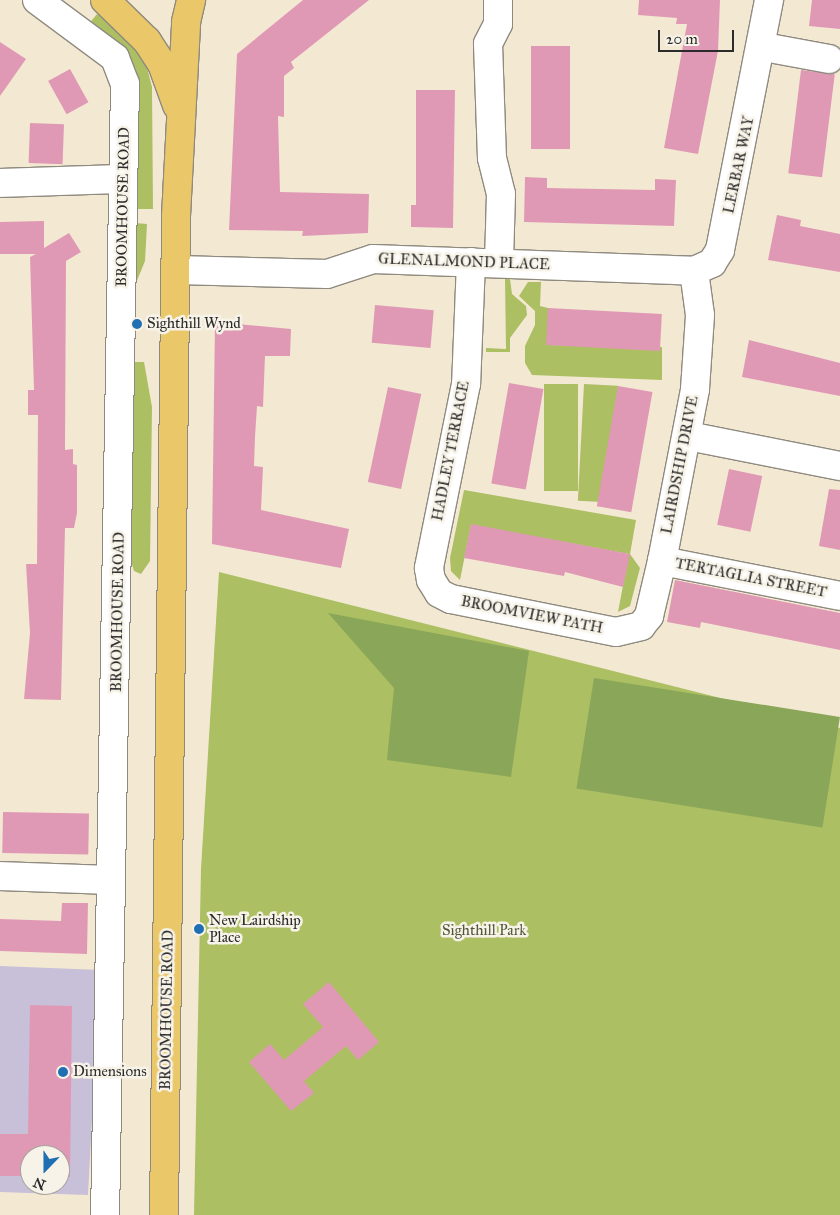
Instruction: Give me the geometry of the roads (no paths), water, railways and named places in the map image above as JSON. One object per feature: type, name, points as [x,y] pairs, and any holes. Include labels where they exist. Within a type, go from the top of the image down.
[{"type":"main road","name":"BROOMHOUSE ROAD","points":[[105,0],[147,41],[162,64],[180,116]]},
{"type":"main road","name":"BROOMHOUSE ROAD","points":[[164,1215],[180,116],[191,0]]},
{"type":"street","name":"BROOMHOUSE ROAD","points":[[37,0],[77,30],[123,69],[119,600],[110,880],[105,1215]]},
{"type":"street","points":[[498,0],[498,24],[488,44],[492,158],[501,194],[499,263]]},
{"type":"street","name":"LERBAR WAY","points":[[694,271],[712,263],[720,250],[764,47],[770,0]]},
{"type":"street","points":[[764,47],[829,59]]},
{"type":"street","points":[[0,182],[122,179]]},
{"type":"street","name":"GLENALMOND PLACE","points":[[177,270],[327,274],[373,259],[694,271]]},
{"type":"street","name":"HADLEY TERRACE","points":[[431,580],[429,568],[466,384],[470,262]]},
{"type":"street","name":"LAIRDSHIP DRIVE","points":[[641,626],[649,616],[688,436],[700,315],[694,271]]},
{"type":"street","points":[[688,436],[840,466]]},
{"type":"street","name":"TERTAGLIA STREET","points":[[662,561],[840,596]]},
{"type":"street","name":"BROOMVIEW PATH","points":[[431,580],[438,593],[451,599],[616,632],[641,626]]},
{"type":"street","points":[[0,876],[110,880]]},
{"type":"place","name":"Sighthill Wynd","points":[[137,324]]},
{"type":"place","name":"New Lairdship Place","points":[[199,929]]},
{"type":"place","name":"Dimensions","points":[[63,1072]]},
{"type":"park label","name":"Sighthill Park","points":[[484,931]]}]
